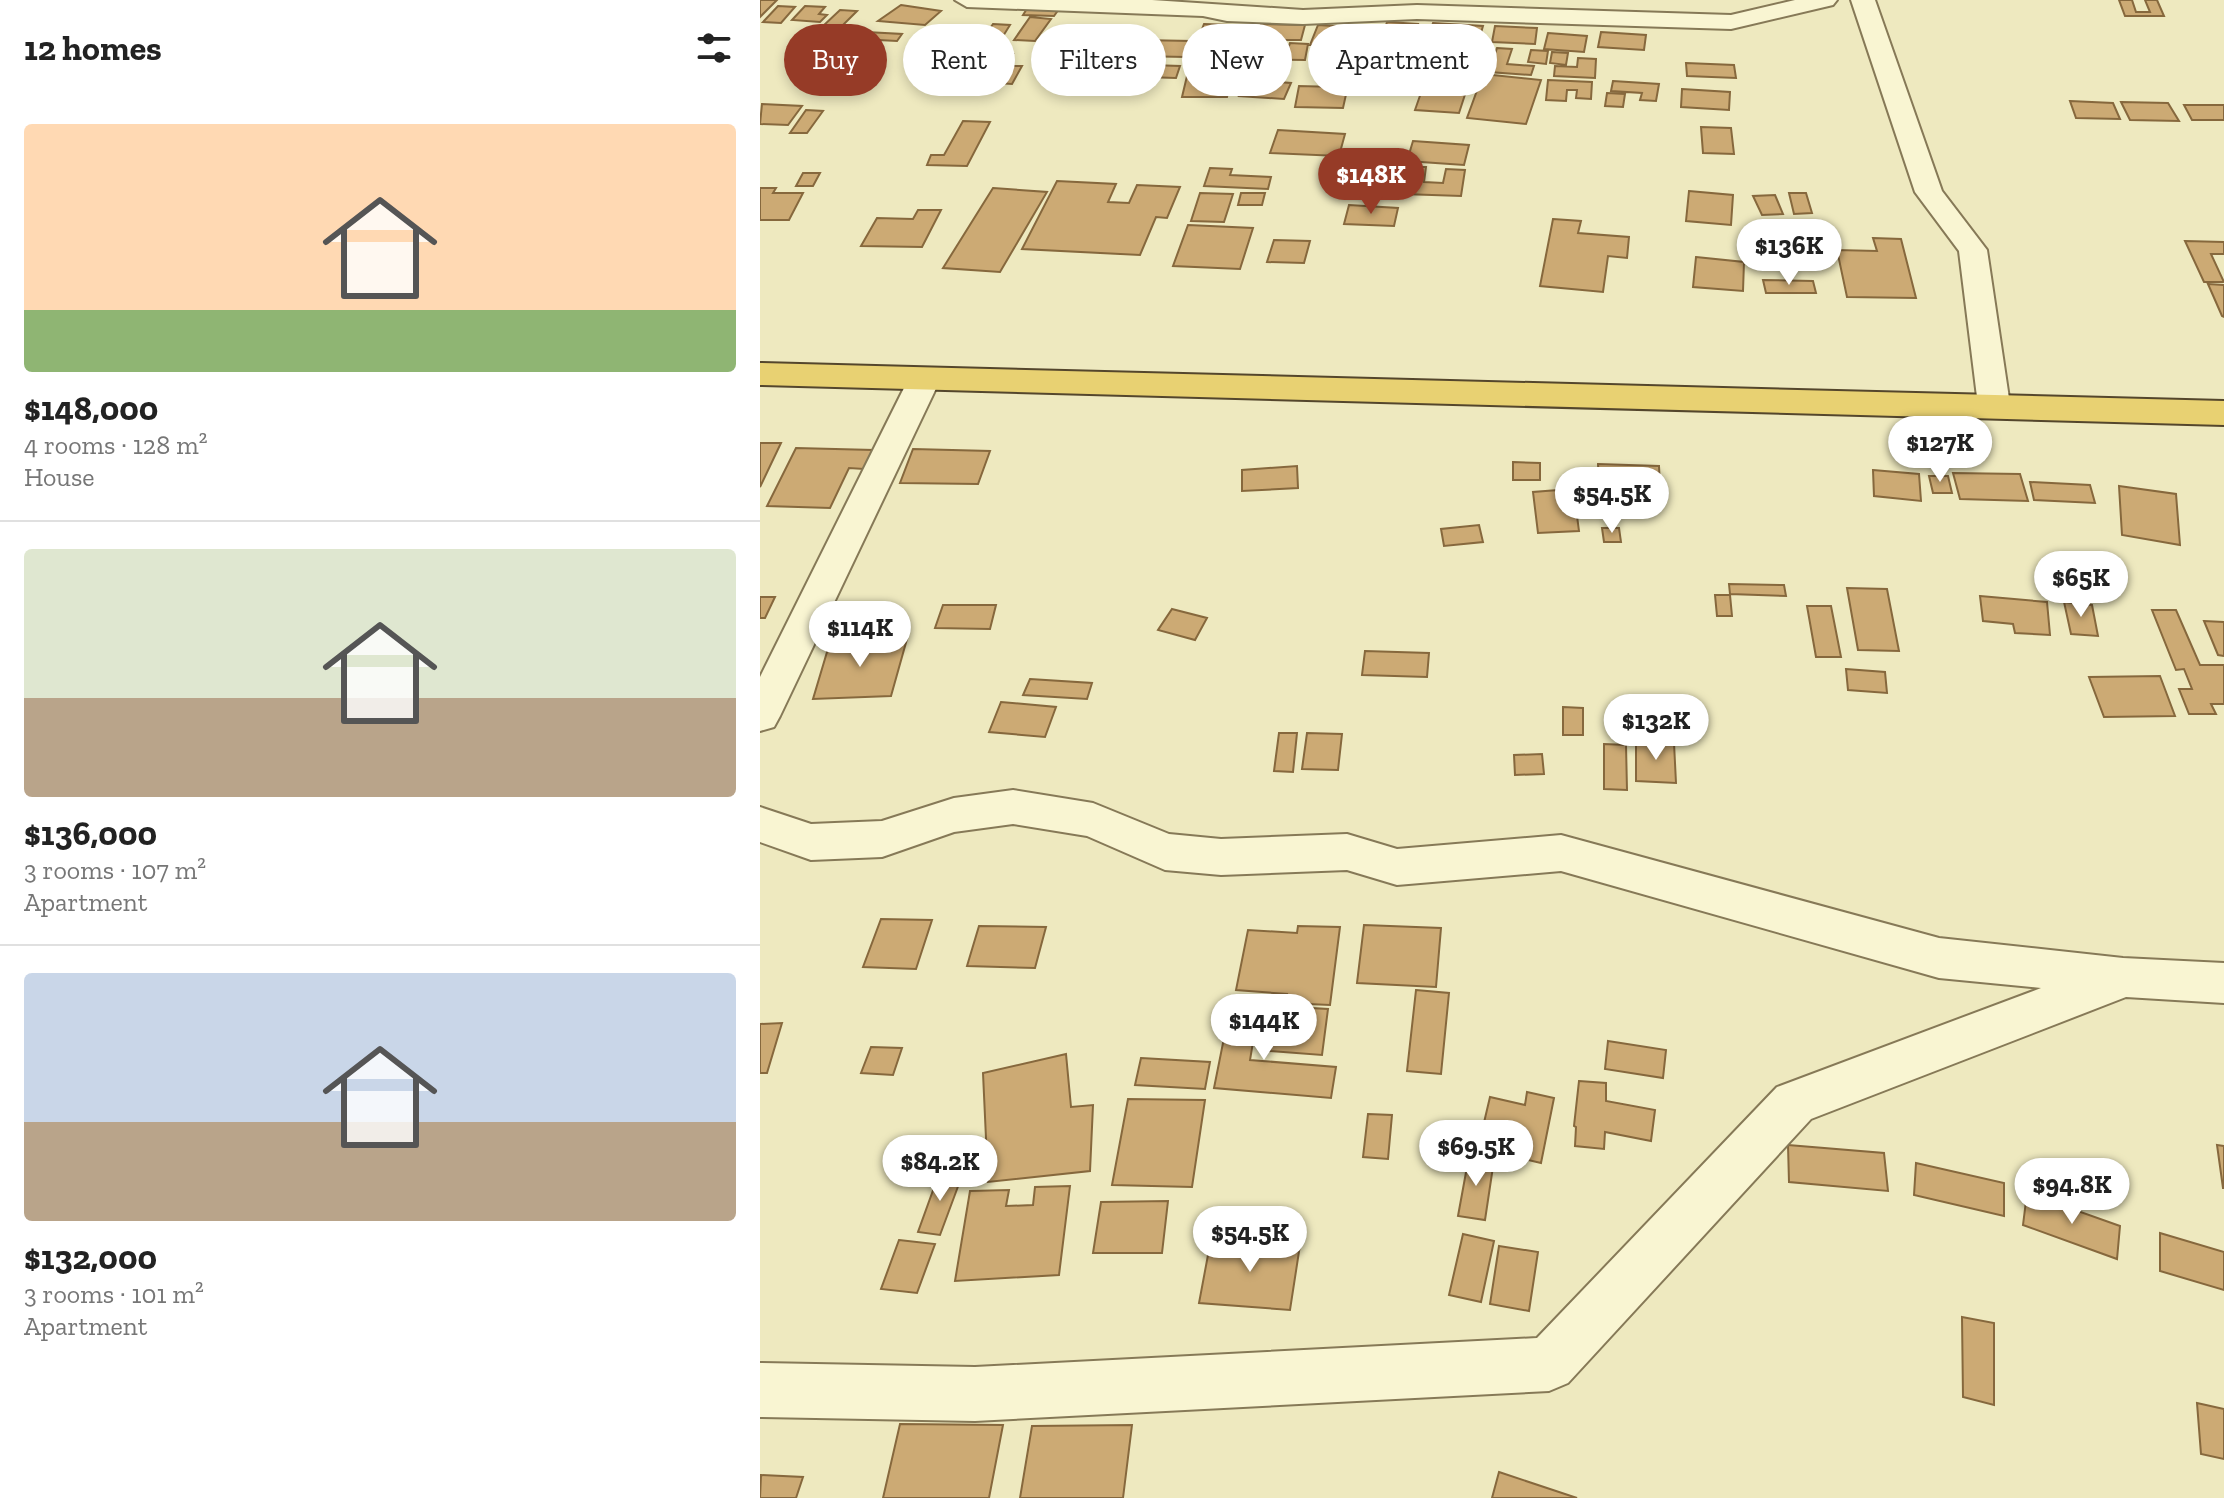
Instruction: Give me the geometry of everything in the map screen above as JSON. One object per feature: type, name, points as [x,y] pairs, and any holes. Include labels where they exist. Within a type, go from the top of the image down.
[{"type":"highway","points":[[760,374],[2224,413]]},
{"type":"street","points":[[967,0],[1207,4],[1227,14],[1303,17],[1417,12],[1731,22],[1825,0]]},
{"type":"street","points":[[1863,0],[1929,192],[1973,250],[1994,405]]},
{"type":"street","points":[[760,716],[924,380]]},
{"type":"street","points":[[760,824],[811,842],[882,839],[954,815],[1013,807],[1093,820],[1165,852],[1221,857],[1347,852],[1397,867],[1561,853],[1939,958],[2126,977],[2224,983]]},
{"type":"street","points":[[760,1390],[975,1394],[1549,1364],[1794,1103],[2126,977]]},
{"type":"building","points":[[760,0],[777,0],[760,17]]},
{"type":"building","points":[[2119,0],[2132,0],[2136,12],[2150,12],[2145,0],[2157,0],[2164,16],[2125,16]]},
{"type":"building","points":[[901,5],[941,11],[926,24],[878,21]]},
{"type":"building","points":[[778,6],[795,7],[781,23],[763,22]]},
{"type":"building","points":[[805,6],[825,7],[819,14],[827,15],[820,22],[792,20]]},
{"type":"building","points":[[1028,7],[1059,9],[1054,16],[1023,15]]},
{"type":"building","points":[[840,10],[857,11],[844,24],[825,24]]},
{"type":"building","points":[[1030,17],[1051,19],[1047,24],[1031,24],[1031,41],[1015,39]]},
{"type":"building","points":[[1292,25],[1305,25],[1301,40],[1292,40]]},
{"type":"building","points":[[1497,26],[1537,28],[1535,44],[1497,42]]},
{"type":"building","points":[[1601,32],[1646,35],[1644,50],[1598,47]]},
{"type":"building","points":[[887,33],[902,34],[897,41],[887,40]]},
{"type":"building","points":[[1548,33],[1587,36],[1584,52],[1544,49]]},
{"type":"building","points":[[1166,40],[1182,41],[1182,57],[1166,57]]},
{"type":"building","points":[[1292,43],[1308,44],[1305,60],[1292,60]]},
{"type":"building","points":[[1497,48],[1512,49],[1507,64],[1534,66],[1531,75],[1497,73]]},
{"type":"building","points":[[1531,50],[1548,51],[1546,64],[1528,62]]},
{"type":"building","points":[[1552,52],[1568,53],[1566,65],[1550,63]]},
{"type":"building","points":[[1578,58],[1596,59],[1595,78],[1554,76],[1555,66],[1577,67]]},
{"type":"building","points":[[1686,63],[1734,65],[1736,78],[1687,76]]},
{"type":"building","points":[[1015,66],[1022,66],[1015,79]]},
{"type":"building","points":[[1166,66],[1180,66],[1176,78],[1166,78]]},
{"type":"building","points":[[1497,75],[1541,80],[1526,124],[1467,118],[1475,96],[1497,96]]},
{"type":"building","points":[[1548,80],[1592,82],[1591,99],[1576,98],[1577,90],[1567,90],[1566,101],[1546,100]]},
{"type":"building","points":[[1613,81],[1659,84],[1656,101],[1640,100],[1642,93],[1611,91]]},
{"type":"building","points":[[1299,86],[1308,86],[1308,96],[1346,96],[1343,108],[1295,107]]},
{"type":"building","points":[[1682,89],[1730,92],[1729,110],[1681,107]]},
{"type":"building","points":[[1607,93],[1625,94],[1623,107],[1605,106]]},
{"type":"building","points":[[1182,96],[1227,96],[1227,97]]},
{"type":"building","points":[[1239,96],[1285,96],[1284,99]]},
{"type":"building","points":[[1420,96],[1465,96],[1459,113],[1415,110]]},
{"type":"building","points":[[2070,101],[2113,103],[2120,119],[2076,118]]},
{"type":"building","points":[[2121,102],[2168,103],[2179,121],[2130,120]]},
{"type":"building","points":[[762,104],[802,106],[788,125],[760,124]]},
{"type":"building","points":[[2184,105],[2224,105],[2224,120],[2192,120]]},
{"type":"building","points":[[806,110],[823,111],[807,133],[790,133]]},
{"type":"building","points":[[963,121],[990,122],[967,166],[927,165],[931,155],[944,155]]},
{"type":"building","points":[[1701,127],[1731,128],[1734,154],[1703,153]]},
{"type":"building","points":[[1278,130],[1345,134],[1339,156],[1270,153]]},
{"type":"building","points":[[1413,141],[1469,145],[1464,165],[1407,161]]},
{"type":"building","points":[[1408,167],[1426,167],[1424,182],[1443,183],[1446,169],[1465,170],[1461,196],[1403,194]]},
{"type":"building","points":[[1210,168],[1232,169],[1230,175],[1271,177],[1268,189],[1204,186]]},
{"type":"building","points":[[803,173],[820,173],[813,186],[796,186]]},
{"type":"building","points":[[1057,181],[1116,184],[1108,202],[1129,203],[1137,185],[1180,187],[1167,218],[1156,217],[1140,255],[1022,249]]},
{"type":"building","points":[[760,188],[776,188],[773,193],[803,193],[789,220],[760,220]]},
{"type":"building","points":[[993,188],[1047,192],[1000,272],[943,268]]},
{"type":"building","points":[[1689,191],[1733,195],[1731,225],[1686,221]]},
{"type":"building","points":[[1200,193],[1233,194],[1224,222],[1191,221]]},
{"type":"building","points":[[1241,193],[1265,193],[1262,205],[1238,205]]},
{"type":"building","points":[[1789,193],[1806,193],[1812,213],[1794,214]]},
{"type":"building","points":[[1775,195],[1783,214],[1762,215],[1753,196]]},
{"type":"building","points":[[1349,205],[1398,208],[1394,226],[1344,224]]},
{"type":"building","points":[[918,210],[941,210],[922,247],[861,246],[877,218],[913,219]]},
{"type":"building","points":[[1553,219],[1581,221],[1578,233],[1629,237],[1627,258],[1608,256],[1603,292],[1540,286]]},
{"type":"building","points":[[1188,225],[1253,228],[1240,269],[1173,266]]},
{"type":"building","points":[[1873,238],[1901,239],[1916,298],[1847,297],[1837,250],[1877,251]]},
{"type":"building","points":[[1274,240],[1310,241],[1304,263],[1267,262]]},
{"type":"building","points":[[2185,241],[2224,242],[2224,254],[2211,254],[2224,282],[2204,282]]},
{"type":"building","points":[[1696,257],[1744,262],[1743,291],[1693,287]]},
{"type":"building","points":[[1763,280],[1813,281],[1816,293],[1766,293]]},
{"type":"building","points":[[2208,284],[2224,285],[2224,317],[2222,316]]},
{"type":"building","points":[[760,443],[781,443],[760,487]]},
{"type":"building","points":[[796,448],[873,450],[864,469],[849,468],[830,508],[767,506]]},
{"type":"building","points":[[913,449],[990,451],[978,484],[900,483]]},
{"type":"building","points":[[1513,462],[1540,463],[1540,480],[1513,480]]},
{"type":"building","points":[[1598,464],[1659,466],[1660,486],[1599,485]]},
{"type":"building","points":[[1297,466],[1298,488],[1242,491],[1242,470]]},
{"type":"building","points":[[1873,470],[1919,474],[1921,501],[1874,496]]},
{"type":"building","points":[[1953,473],[2020,474],[2028,501],[1960,499]]},
{"type":"building","points":[[1929,476],[1948,476],[1952,493],[1933,493]]},
{"type":"building","points":[[2030,482],[2090,485],[2095,503],[2034,500]]},
{"type":"building","points":[[2119,486],[2176,494],[2180,545],[2122,535]]},
{"type":"building","points":[[1584,488],[1590,515],[1577,516],[1579,531],[1538,533],[1533,492]]},
{"type":"building","points":[[1603,489],[1658,490],[1659,503],[1604,502]]},
{"type":"building","points":[[1479,525],[1483,542],[1444,546],[1441,529]]},
{"type":"building","points":[[1602,528],[1619,528],[1621,542],[1604,542]]},
{"type":"building","points":[[1729,584],[1784,585],[1786,596],[1730,594]]},
{"type":"building","points":[[1847,588],[1887,589],[1899,651],[1858,650]]},
{"type":"building","points":[[1715,595],[1730,595],[1732,616],[1717,616]]},
{"type":"building","points":[[1980,596],[2047,602],[2050,635],[2015,633],[2013,624],[1983,621]]},
{"type":"building","points":[[760,597],[775,597],[765,618],[760,618]]},
{"type":"building","points":[[2064,602],[2092,605],[2098,636],[2071,634]]},
{"type":"building","points":[[943,605],[996,605],[990,629],[935,628]]},
{"type":"building","points":[[1807,606],[1831,606],[1841,657],[1816,657]]},
{"type":"building","points":[[1172,609],[1207,618],[1195,640],[1158,630]]},
{"type":"building","points":[[2152,610],[2176,610],[2200,665],[2224,665],[2224,704],[2211,704],[2216,714],[2189,714],[2179,689],[2192,689],[2184,669],[2176,670]]},
{"type":"building","points":[[2204,621],[2224,622],[2224,656],[2218,655]]},
{"type":"building","points":[[907,639],[891,696],[813,699],[830,642]]},
{"type":"building","points":[[1365,651],[1429,653],[1427,677],[1362,675]]},
{"type":"building","points":[[1846,669],[1885,672],[1887,693],[1848,690]]},
{"type":"building","points":[[2160,676],[2175,716],[2104,717],[2089,677]]},
{"type":"building","points":[[1030,679],[1092,683],[1087,699],[1023,695]]},
{"type":"building","points":[[1001,702],[1056,707],[1045,737],[989,732]]},
{"type":"building","points":[[1563,707],[1583,708],[1583,735],[1563,735]]},
{"type":"building","points":[[1279,733],[1297,733],[1293,772],[1274,771]]},
{"type":"building","points":[[1307,733],[1342,734],[1338,770],[1302,769]]},
{"type":"building","points":[[1636,742],[1674,743],[1676,783],[1636,781]]},
{"type":"building","points":[[1604,744],[1626,745],[1627,790],[1604,789]]},
{"type":"building","points":[[1542,754],[1544,774],[1515,775],[1514,755]]},
{"type":"building","points":[[881,919],[932,920],[916,969],[863,967]]},
{"type":"building","points":[[1364,925],[1441,928],[1436,987],[1357,983]]},
{"type":"building","points":[[979,926],[1046,927],[1035,968],[967,966]]},
{"type":"building","points":[[1298,926],[1340,927],[1330,1005],[1286,1003],[1287,994],[1236,990],[1248,930],[1297,933]]},
{"type":"building","points":[[1416,990],[1449,993],[1441,1074],[1407,1071]]},
{"type":"building","points":[[1232,998],[1260,1000],[1250,1060],[1336,1067],[1331,1098],[1214,1088]]},
{"type":"building","points":[[1277,1006],[1328,1009],[1322,1055],[1270,1051]]},
{"type":"building","points":[[782,1023],[767,1073],[760,1073],[760,1024]]},
{"type":"building","points":[[1608,1041],[1666,1050],[1663,1078],[1605,1069]]},
{"type":"building","points":[[871,1047],[902,1048],[893,1075],[861,1073]]},
{"type":"building","points":[[1066,1054],[1071,1107],[1093,1105],[1090,1171],[988,1182],[983,1073]]},
{"type":"building","points":[[1141,1058],[1210,1062],[1205,1089],[1135,1085]]},
{"type":"building","points":[[1579,1081],[1606,1083],[1606,1101],[1655,1110],[1651,1141],[1605,1132],[1604,1149],[1575,1146]]},
{"type":"building","points":[[1527,1092],[1554,1098],[1541,1163],[1478,1148],[1490,1097],[1525,1105]]},
{"type":"building","points":[[1128,1099],[1205,1100],[1192,1187],[1112,1185]]},
{"type":"building","points":[[1368,1114],[1392,1115],[1388,1159],[1363,1157]]},
{"type":"building","points":[[1788,1145],[1884,1153],[1888,1191],[1789,1182]]},
{"type":"building","points":[[2217,1145],[2224,1146],[2224,1188],[2223,1188]]},
{"type":"building","points":[[1469,1156],[1494,1160],[1485,1220],[1458,1216]]},
{"type":"building","points":[[1916,1163],[2004,1183],[2004,1216],[1914,1195]]},
{"type":"building","points":[[940,1171],[963,1173],[940,1235],[918,1232]]},
{"type":"building","points":[[1070,1186],[1059,1275],[955,1281],[970,1191],[1009,1190],[1006,1206],[1033,1205],[1035,1187]]},
{"type":"building","points":[[2027,1193],[2120,1226],[2117,1259],[2023,1225]]},
{"type":"building","points":[[1168,1201],[1162,1253],[1093,1253],[1101,1202]]},
{"type":"building","points":[[2160,1233],[2224,1252],[2224,1290],[2160,1271]]},
{"type":"building","points":[[1463,1234],[1494,1241],[1481,1302],[1449,1295]]},
{"type":"building","points":[[1211,1239],[1300,1245],[1290,1310],[1199,1303]]},
{"type":"building","points":[[899,1240],[935,1244],[917,1293],[881,1289]]},
{"type":"building","points":[[1499,1246],[1538,1252],[1529,1311],[1490,1304]]},
{"type":"building","points":[[1962,1317],[1994,1323],[1994,1405],[1963,1397]]},
{"type":"building","points":[[2197,1403],[2224,1409],[2224,1459],[2201,1454]]},
{"type":"building","points":[[900,1424],[1003,1425],[989,1498],[883,1498]]},
{"type":"building","points":[[1132,1425],[1123,1498],[1020,1498],[1032,1426]]},
{"type":"building","points":[[1499,1472],[1577,1498],[1492,1498]]},
{"type":"building","points":[[761,1475],[803,1477],[796,1498],[760,1498]]}]
